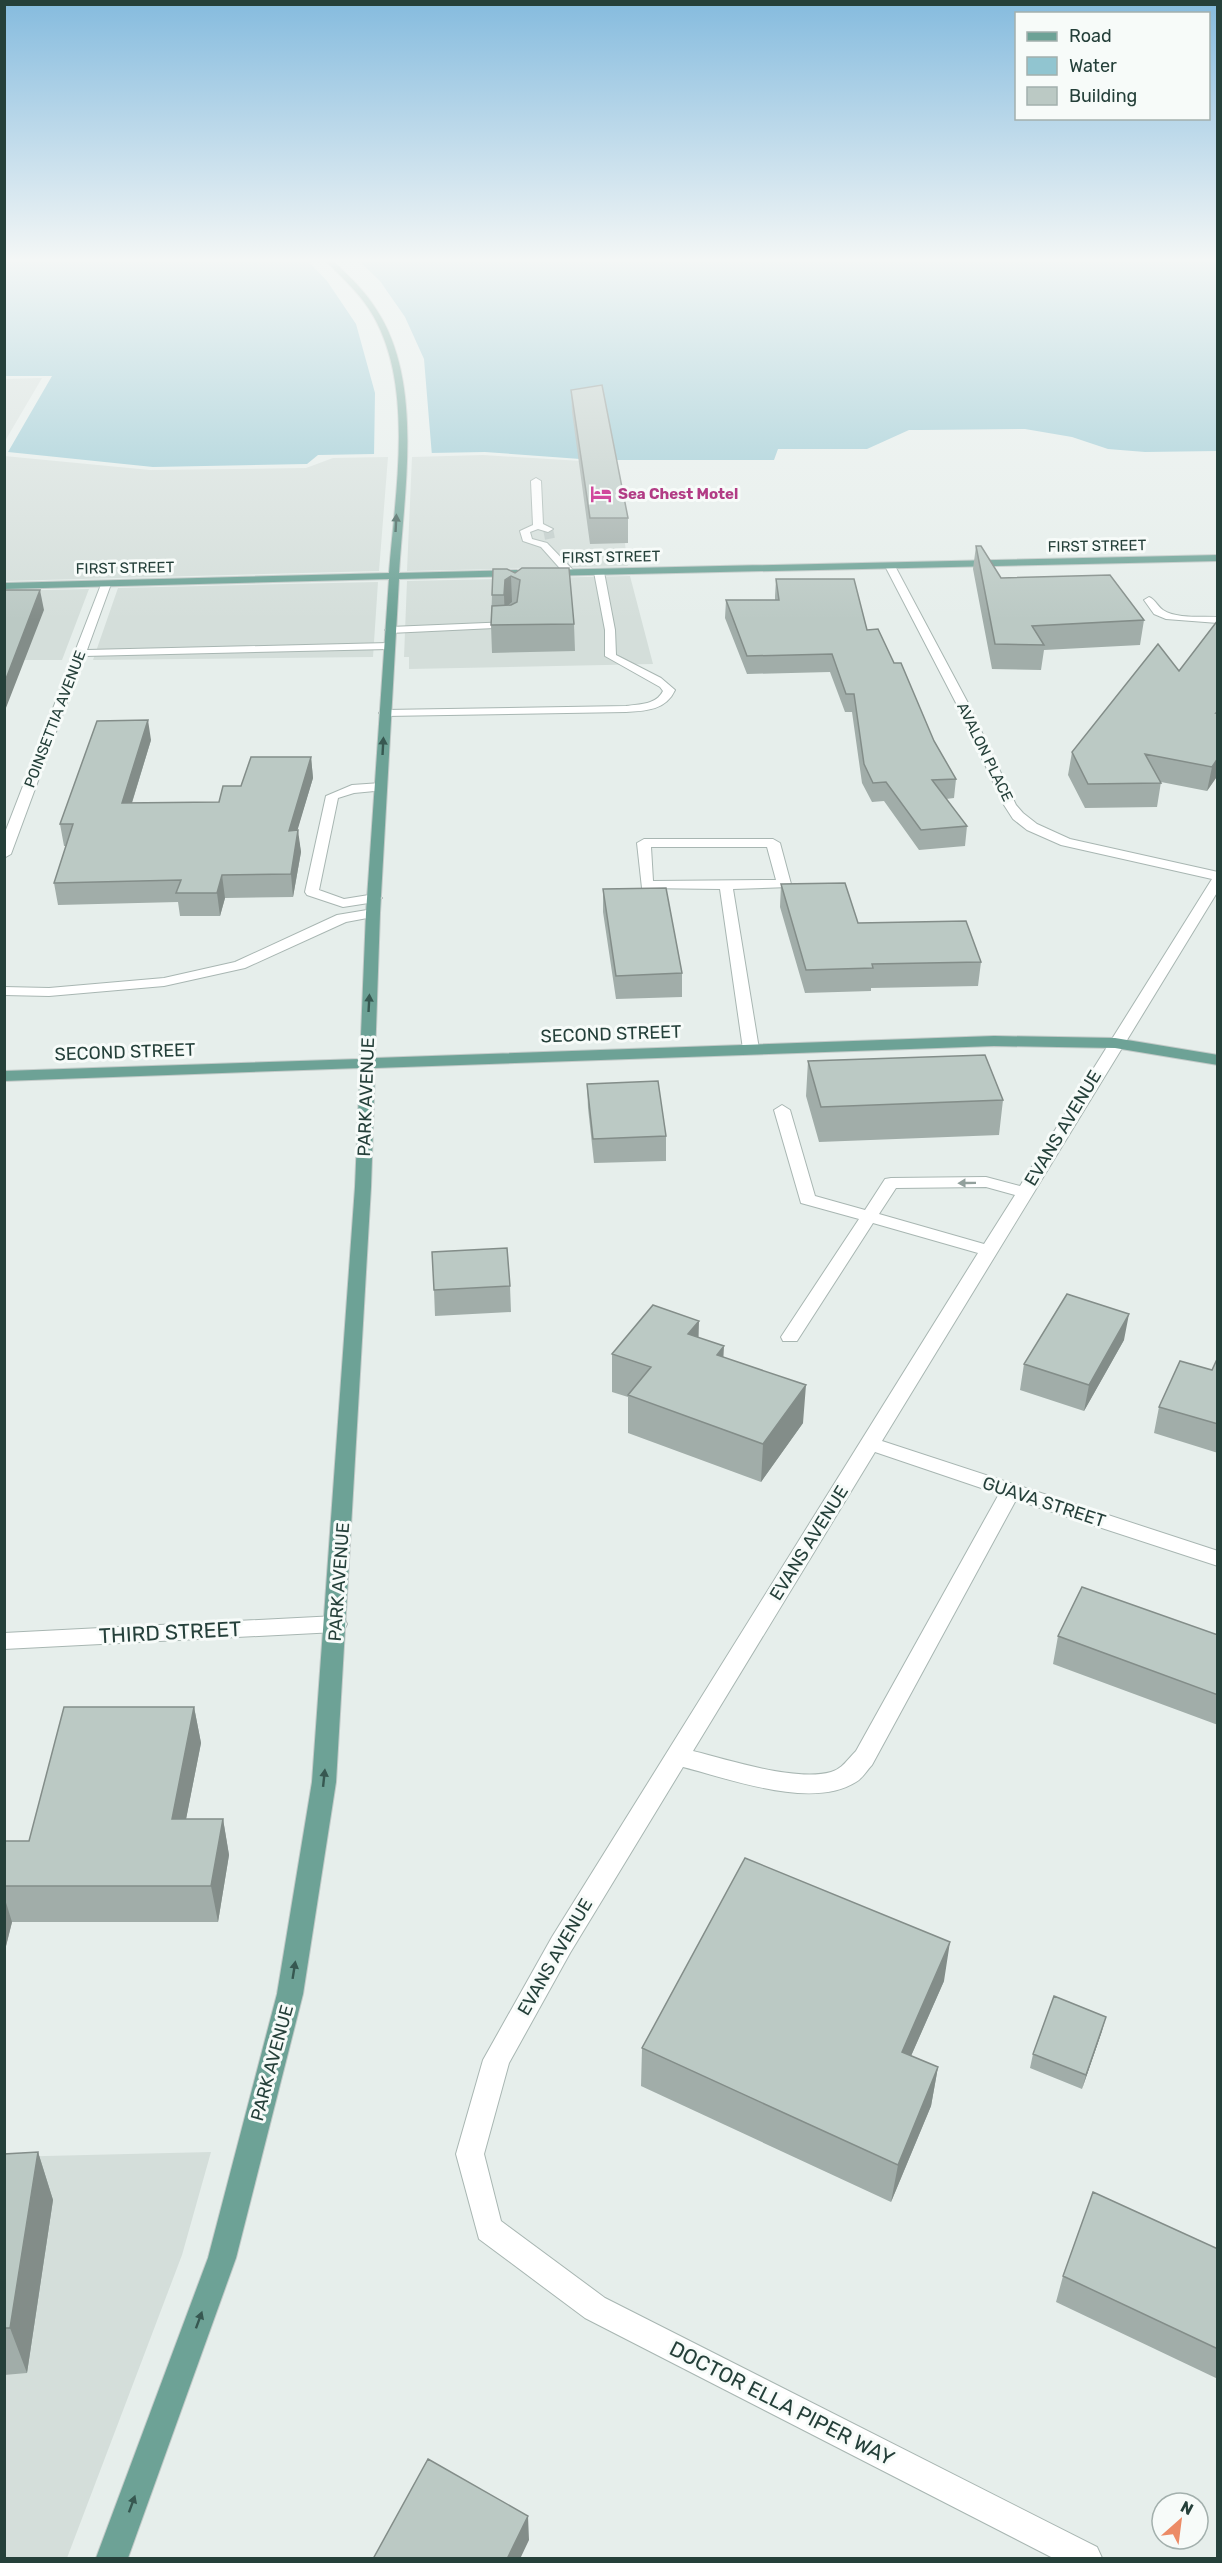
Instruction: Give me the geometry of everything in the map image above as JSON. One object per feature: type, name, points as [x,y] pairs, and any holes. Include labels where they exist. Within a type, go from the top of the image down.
[{"type":"main road","name":"PARK AVENUE","points":[[112,2559],[222,2258],[290,1994],[324,1782],[363,1186],[373,913],[403,431],[400,381]]},
{"type":"main road","name":"FIRST STREET","points":[[4,586],[393,576],[524,576],[569,572],[1218,558]]},
{"type":"main road","name":"SECOND STREET","points":[[4,1076],[993,1041],[1115,1043],[1218,1060]]},
{"type":"street","points":[[536,481],[545,535],[569,572]]},
{"type":"street","name":"AVALON PLACE","points":[[890,566],[962,703],[1010,805],[1018,816],[1032,827],[1066,842],[1218,877]]},
{"type":"street","points":[[385,713],[626,709],[657,705],[667,698],[669,690],[663,683],[611,656],[610,630],[599,572]]},
{"type":"street","name":"POINSETTIA AVENUE","points":[[4,854],[106,584]]},
{"type":"street","points":[[1149,600],[1158,612],[1170,617],[1218,620]]},
{"type":"street","points":[[390,630],[512,627],[513,617]]},
{"type":"street","points":[[80,654],[389,646]]},
{"type":"street","points":[[375,898],[343,903],[312,892],[332,796],[352,789],[381,788]]},
{"type":"street","points":[[644,843],[773,843],[784,884],[726,885],[647,885],[644,843]]},
{"type":"street","name":"EVANS AVENUE","points":[[489,2229],[470,2154],[496,2060],[561,1946],[1218,877]]},
{"type":"street","points":[[726,885],[742,1002],[751,1049]]},
{"type":"street","points":[[4,991],[49,992],[164,982],[240,964],[342,918],[373,913]]},
{"type":"street","points":[[782,1110],[807,1199],[989,1251]]},
{"type":"street","points":[[790,1336],[891,1184],[986,1182],[1024,1192]]},
{"type":"street","name":"GUAVA STREET","points":[[871,1444],[1218,1559]]},
{"type":"street","points":[[678,1756],[761,1777],[804,1783],[829,1783],[848,1776],[864,1758],[1011,1491]]},
{"type":"street","name":"THIRD STREET","points":[[4,1641],[336,1624]]},
{"type":"street","name":"DOCTOR ELLA PIPER WAY","points":[[489,2229],[594,2308],[1086,2559]]},
{"type":"shaded area","points":[[5,381],[40,381],[5,441]]},
{"type":"shaded area","points":[[483,455],[614,463],[628,566],[407,571],[412,457]]},
{"type":"shaded area","points":[[4,456],[150,470],[306,468],[333,458],[388,457],[379,571],[5,581]]},
{"type":"shaded area","points":[[630,576],[653,664],[409,669],[409,657],[404,657],[407,581]]},
{"type":"shaded area","points":[[378,582],[373,657],[93,660],[118,588]]},
{"type":"shaded area","points":[[89,589],[62,660],[5,660],[4,591]]},
{"type":"shaded area","points":[[211,2152],[182,2255],[67,2558],[5,2558],[4,2157]]},
{"type":"water","points":[[49,381],[1217,381],[1217,451],[1145,452],[1108,449],[1072,437],[1025,429],[909,430],[867,449],[778,449],[774,460],[594,460],[485,452],[318,455],[307,464],[153,467],[8,452]]},
{"type":"pier","points":[[372,381],[426,381],[432,456],[374,457],[375,393]]},
{"type":"building","points":[[602,385],[628,518],[590,518],[571,390]]},
{"type":"building","points":[[976,546],[981,546],[1001,578],[1110,575],[1144,620],[1032,626],[1044,645],[995,644]]},
{"type":"building","points":[[522,568],[569,568],[574,624],[491,625],[492,606],[511,605],[517,602],[520,580],[511,576],[505,580],[504,595],[492,595],[493,569],[507,569],[515,573]]},
{"type":"building","points":[[776,579],[854,579],[867,630],[878,629],[894,663],[901,663],[934,741],[956,779],[932,780],[967,826],[921,830],[886,782],[873,783],[864,764],[854,694],[846,694],[832,654],[747,656],[726,600],[779,600]]},
{"type":"building","points":[[4,590],[40,590],[4,684]]},
{"type":"building","points":[[1218,620],[1218,711],[1216,713],[1218,713],[1218,758],[1212,767],[1145,754],[1161,783],[1088,784],[1072,752],[1158,644],[1179,671]]},
{"type":"building","points":[[148,720],[122,803],[219,802],[223,786],[241,786],[251,757],[311,757],[289,831],[298,830],[291,874],[222,875],[217,893],[176,893],[181,880],[54,883],[73,824],[60,824],[97,721]]},
{"type":"building","points":[[845,883],[858,923],[966,921],[981,962],[872,964],[873,968],[806,970],[781,884]]},
{"type":"building","points":[[666,888],[682,973],[616,976],[603,889]]},
{"type":"building","points":[[985,1055],[1003,1100],[821,1107],[808,1061]]},
{"type":"building","points":[[658,1081],[666,1136],[593,1139],[587,1084]]},
{"type":"building","points":[[507,1248],[510,1286],[434,1290],[432,1252]]},
{"type":"building","points":[[1067,1294],[1129,1314],[1089,1385],[1024,1364]]},
{"type":"building","points":[[653,1305],[699,1321],[688,1334],[724,1346],[717,1355],[806,1385],[763,1444],[628,1395],[651,1367],[612,1354]]},
{"type":"building","points":[[1218,1357],[1218,1424],[1159,1407],[1180,1361],[1212,1370]]},
{"type":"building","points":[[1082,1587],[1218,1635],[1218,1695],[1058,1636]]},
{"type":"building","points":[[64,1707],[194,1707],[172,1819],[223,1819],[211,1886],[4,1886],[4,1841],[29,1841]]},
{"type":"building","points":[[745,1858],[950,1942],[902,2052],[938,2067],[898,2165],[642,2048]]},
{"type":"building","points":[[1054,1996],[1106,2017],[1086,2075],[1033,2054]]},
{"type":"building","points":[[38,2152],[10,2328],[4,2328],[4,2154]]},
{"type":"building","points":[[1093,2192],[1218,2249],[1218,2349],[1063,2276]]},
{"type":"building","points":[[428,2459],[528,2516],[507,2559],[373,2559]]},
{"type":"tunnel","points":[[548,529],[550,539]]},
{"type":"place","name":"Sea Chest Motel","points":[[601,494]]}]
